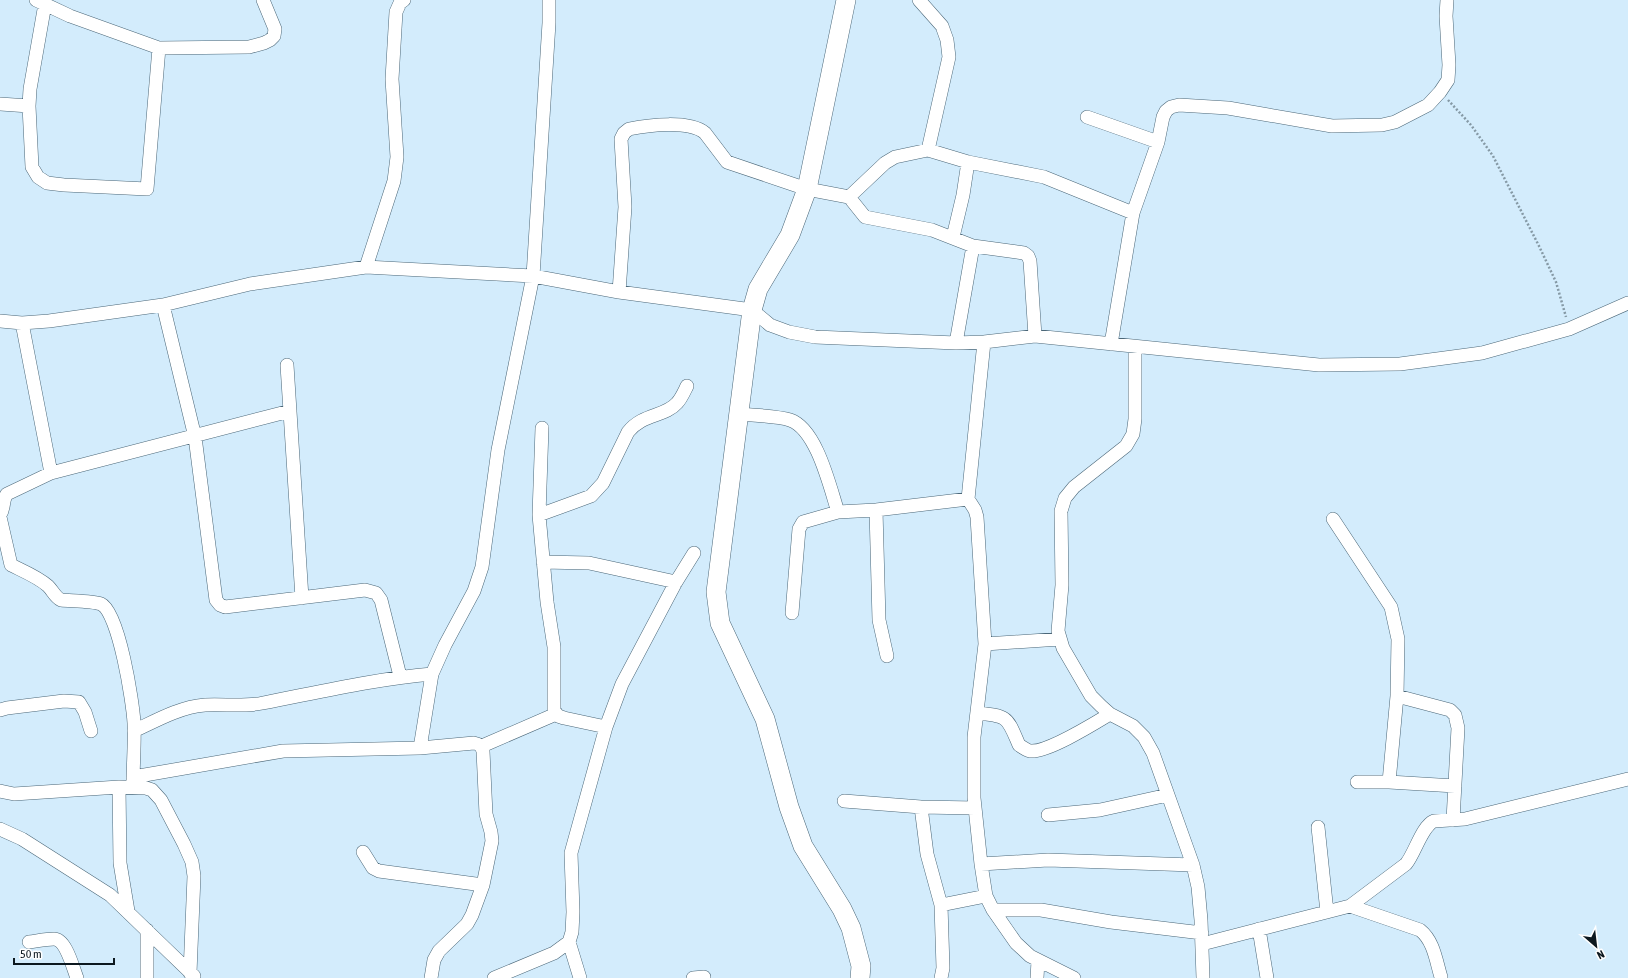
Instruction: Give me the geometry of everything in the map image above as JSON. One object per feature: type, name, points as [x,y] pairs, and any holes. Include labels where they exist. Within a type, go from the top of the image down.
[{"type":"street","points":[[160,48],[148,189],[64,185],[47,183],[38,177],[32,167],[29,106],[40,2],[70,16],[160,48],[249,48],[264,43],[274,36],[275,29],[263,0]]},
{"type":"street","points":[[366,267],[394,181],[397,157],[392,79],[396,12],[400,3],[404,0]]},
{"type":"street","points":[[420,748],[432,674],[445,645],[474,591],[481,573],[498,450],[533,276],[550,23],[550,0]]},
{"type":"street","points":[[846,0],[807,189],[790,235],[758,289],[752,310],[716,592],[720,623],[765,719],[789,807],[803,846],[842,909],[851,928],[861,966],[860,978]]},
{"type":"street","points":[[919,0],[942,26],[947,40],[949,57],[928,150]]},
{"type":"street","points":[[1111,344],[1133,213],[1158,142],[1163,117],[1166,111],[1171,107],[1179,105],[1228,108],[1332,126],[1382,125],[1395,122],[1428,105],[1440,92],[1448,80],[1447,0]]},
{"type":"street","points":[[0,104],[29,106]]},
{"type":"street","points":[[1087,117],[1158,142]]},
{"type":"street","points":[[619,292],[626,207],[621,139],[624,133],[630,129],[667,124],[701,130],[710,138],[727,162],[807,189],[849,197],[865,217],[932,230],[954,237],[973,246],[1024,253],[1030,260],[1035,336]]},
{"type":"street","points":[[849,197],[885,163],[896,157],[928,150],[968,162],[1044,177],[1133,213]]},
{"type":"street","points":[[954,237],[968,162]]},
{"type":"street","points":[[956,343],[973,246]]},
{"type":"street","points":[[0,321],[22,323],[49,321],[163,305],[250,284],[366,267],[533,276],[619,292],[752,310],[770,325],[789,332],[815,337],[956,343],[984,342],[1035,336],[1320,365],[1400,364],[1482,353],[1569,329],[1628,303]]},
{"type":"street","points":[[163,305],[195,437],[216,600],[220,605],[225,607],[366,590],[376,593],[381,600],[400,676]]},
{"type":"street","points":[[22,323],[51,473]]},
{"type":"street","points":[[984,342],[968,499],[975,510],[977,517],[985,644],[974,737],[975,808],[981,864],[986,896],[993,910],[1016,943],[1038,961],[1074,978]]},
{"type":"street","points":[[1135,347],[1135,419],[1133,434],[1126,446],[1074,487],[1065,498],[1062,511],[1062,585],[1058,626],[1060,639],[1064,648],[1092,696],[1110,714],[1133,726],[1144,737],[1153,753],[1193,865],[1198,887],[1203,978]]},
{"type":"street","points":[[287,365],[302,598]]},
{"type":"street","points":[[539,515],[591,496],[603,483],[628,432],[633,425],[673,407],[678,402],[687,386]]},
{"type":"street","points":[[133,782],[133,709],[118,635],[108,609],[101,604],[61,600],[57,598],[48,586],[11,564],[0,516],[3,510],[5,497],[7,494],[51,473],[195,437],[290,411]]},
{"type":"street","points":[[738,414],[790,420],[800,425],[821,456],[838,512]]},
{"type":"street","points":[[542,428],[539,515],[543,562],[554,648],[554,705],[556,714]]},
{"type":"street","points":[[792,613],[799,529],[803,522],[838,512],[876,510],[968,499]]},
{"type":"street","points":[[876,510],[879,620],[887,656]]},
{"type":"street","points":[[1333,519],[1391,607],[1398,639],[1397,696],[1389,782]]},
{"type":"street","points":[[580,978],[569,942],[572,932],[573,912],[571,852],[606,727],[622,684],[676,582],[694,553]]},
{"type":"street","points":[[543,562],[589,563],[676,582]]},
{"type":"street","points":[[985,644],[1060,639]]},
{"type":"street","points":[[134,731],[188,708],[205,705],[243,705],[261,703],[400,676],[432,674]]},
{"type":"street","points":[[1397,696],[1450,710],[1455,715],[1458,728],[1453,820]]},
{"type":"street","points":[[0,710],[64,702],[79,702],[85,712],[91,731]]},
{"type":"street","points":[[977,713],[997,715],[1005,718],[1010,723],[1019,745],[1031,751],[1040,750],[1077,734],[1110,714]]},
{"type":"street","points":[[0,790],[14,794],[119,787],[133,782],[283,751],[420,748],[474,743],[482,746],[556,714],[564,718],[606,727]]},
{"type":"street","points":[[431,978],[434,960],[439,951],[467,924],[472,915],[483,885],[492,841],[492,832],[486,814],[482,746]]},
{"type":"street","points":[[993,910],[1041,910],[1202,938],[1259,929],[1350,906],[1406,864],[1412,857],[1425,829],[1430,823],[1475,817],[1628,779]]},
{"type":"street","points":[[133,782],[152,790],[157,795],[172,821],[192,862],[194,876],[194,975]]},
{"type":"street","points":[[1357,782],[1389,782],[1455,786]]},
{"type":"street","points":[[119,787],[120,863],[128,911]]},
{"type":"street","points":[[1048,815],[1100,810],[1168,795]]},
{"type":"street","points":[[844,801],[921,807],[975,808]]},
{"type":"street","points":[[921,807],[927,854],[942,905],[943,968],[941,978]]},
{"type":"street","points":[[1318,827],[1327,912]]},
{"type":"street","points":[[0,829],[22,839],[110,895],[194,975]]},
{"type":"street","points":[[363,852],[373,868],[379,871],[483,885]]},
{"type":"street","points":[[981,864],[1048,860],[1193,865]]},
{"type":"street","points":[[942,905],[986,896]]},
{"type":"street","points":[[1350,906],[1420,930],[1426,934],[1431,942],[1441,977]]},
{"type":"street","points":[[1259,929],[1267,978]]},
{"type":"street","points":[[147,930],[147,978]]},
{"type":"street","points":[[29,942],[56,939],[60,940],[67,951],[77,978]]},
{"type":"street","points":[[494,978],[554,953],[569,942]]},
{"type":"street","points":[[1037,978],[1038,961]]},
{"type":"path","points":[[1440,92],[1471,125],[1493,156],[1556,282],[1569,329]]}]
